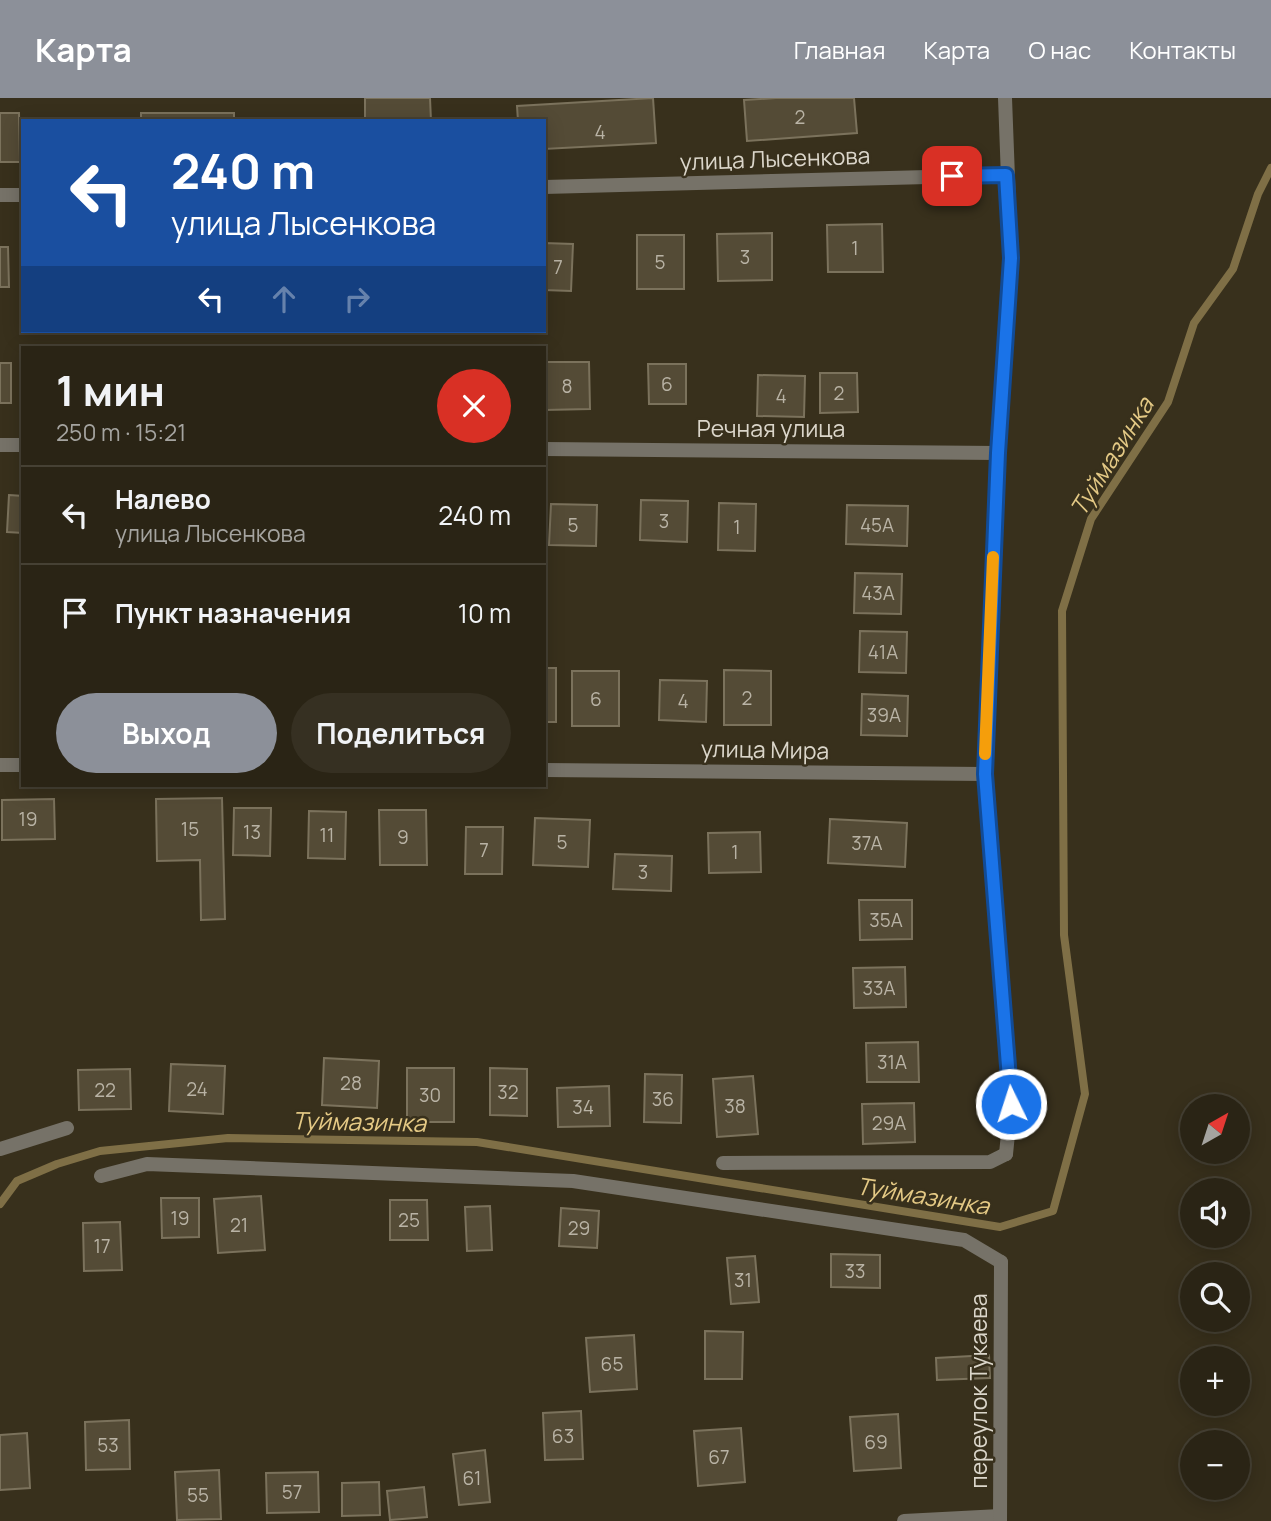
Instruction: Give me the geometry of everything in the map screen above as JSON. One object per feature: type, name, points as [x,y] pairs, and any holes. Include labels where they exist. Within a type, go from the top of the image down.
[{"type":"street","points":[[723,1163],[990,1162],[1006,1154],[1011,1104],[985,774],[998,453],[1011,258],[1005,98]]},
{"type":"street","name":"улица Лысенкова","points":[[546,187],[1006,175]]},
{"type":"street","points":[[0,195],[21,195]]},
{"type":"street","points":[[0,445],[21,445]]},
{"type":"street","name":"Речная улица","points":[[546,449],[998,453]]},
{"type":"street","points":[[0,765],[21,765]]},
{"type":"street","name":"улица Мира","points":[[546,770],[985,774]]},
{"type":"street","points":[[0,1149],[67,1128]]},
{"type":"street","name":"переулок Тукаева","points":[[101,1176],[147,1164],[573,1181],[964,1240],[1001,1262],[1000,1518]]},
{"type":"street","points":[[904,1521],[1000,1518]]},
{"type":"building","points":[[365,98],[430,98],[431,119],[365,119]]},
{"type":"building","points":[[653,98],[656,143],[546,149],[546,119],[518,119],[517,106]]},
{"type":"building","points":[[854,98],[857,133],[747,141],[744,100]]},
{"type":"building","points":[[0,113],[19,113],[20,162],[0,162]]},
{"type":"building","points":[[141,113],[234,113],[234,119],[141,119]]},
{"type":"building","points":[[882,224],[883,272],[828,272],[827,225]]},
{"type":"building","points":[[772,233],[772,280],[718,281],[717,234]]},
{"type":"building","points":[[637,235],[684,235],[684,289],[637,289]]},
{"type":"building","points":[[546,243],[573,244],[571,291],[546,290]]},
{"type":"building","points":[[0,247],[8,247],[9,287],[0,287]]},
{"type":"building","points":[[546,362],[589,362],[590,409],[546,410]]},
{"type":"building","points":[[0,363],[11,363],[11,403],[0,403]]},
{"type":"building","points":[[648,364],[686,364],[686,404],[649,404]]},
{"type":"building","points":[[820,373],[857,373],[858,412],[820,413]]},
{"type":"building","points":[[758,375],[805,376],[804,417],[757,416]]},
{"type":"building","points":[[9,495],[21,496],[21,533],[7,532]]},
{"type":"building","points":[[641,500],[688,501],[687,542],[640,540]]},
{"type":"building","points":[[719,503],[756,504],[755,551],[718,550]]},
{"type":"building","points":[[551,504],[597,505],[596,546],[549,545]]},
{"type":"building","points":[[847,505],[908,506],[907,546],[846,544]]},
{"type":"building","points":[[855,573],[902,574],[901,614],[854,613]]},
{"type":"building","points":[[860,631],[907,632],[906,673],[859,672]]},
{"type":"building","points":[[546,668],[556,668],[556,722],[546,722]]},
{"type":"building","points":[[724,670],[771,671],[771,725],[724,725]]},
{"type":"building","points":[[572,671],[619,671],[619,726],[572,726]]},
{"type":"building","points":[[660,680],[707,681],[706,722],[659,720]]},
{"type":"building","points":[[862,694],[908,696],[907,736],[861,735]]},
{"type":"building","points":[[222,798],[225,919],[201,920],[200,860],[157,861],[156,799]]},
{"type":"building","points":[[54,799],[55,839],[2,840],[2,800]]},
{"type":"building","points":[[234,808],[271,808],[270,856],[233,855]]},
{"type":"building","points":[[379,810],[426,810],[427,865],[380,865]]},
{"type":"building","points":[[309,811],[346,812],[345,859],[308,858]]},
{"type":"building","points":[[535,818],[590,820],[588,867],[533,865]]},
{"type":"building","points":[[830,819],[907,823],[905,867],[828,863]]},
{"type":"building","points":[[466,827],[503,827],[502,874],[465,874]]},
{"type":"building","points":[[760,832],[761,872],[709,873],[708,833]]},
{"type":"building","points":[[615,854],[672,856],[671,891],[613,889]]},
{"type":"building","points":[[859,900],[912,900],[912,939],[860,940]]},
{"type":"building","points":[[905,967],[906,1007],[854,1008],[853,968]]},
{"type":"building","points":[[918,1042],[919,1082],[867,1082],[866,1043]]},
{"type":"building","points":[[324,1058],[379,1061],[377,1108],[322,1105]]},
{"type":"building","points":[[171,1064],[225,1066],[223,1114],[169,1111]]},
{"type":"building","points":[[407,1068],[454,1068],[454,1122],[407,1122]]},
{"type":"building","points":[[490,1068],[527,1069],[527,1116],[490,1115]]},
{"type":"building","points":[[130,1069],[131,1109],[79,1110],[78,1070]]},
{"type":"building","points":[[645,1074],[682,1075],[681,1123],[644,1122]]},
{"type":"building","points":[[753,1076],[758,1134],[717,1137],[713,1079]]},
{"type":"building","points":[[609,1086],[610,1126],[558,1127],[557,1088]]},
{"type":"building","points":[[914,1103],[915,1142],[863,1144],[862,1104]]},
{"type":"building","points":[[261,1196],[265,1250],[218,1253],[214,1199]]},
{"type":"building","points":[[161,1198],[199,1198],[199,1237],[162,1238]]},
{"type":"building","points":[[390,1200],[427,1200],[428,1240],[390,1240]]},
{"type":"building","points":[[490,1206],[492,1250],[467,1251],[465,1207]]},
{"type":"building","points":[[561,1208],[599,1211],[597,1248],[559,1246]]},
{"type":"building","points":[[120,1222],[122,1270],[84,1271],[83,1223]]},
{"type":"building","points":[[831,1254],[880,1255],[880,1288],[831,1287]]},
{"type":"building","points":[[755,1256],[759,1302],[731,1304],[727,1258]]},
{"type":"building","points":[[705,1331],[743,1332],[742,1379],[705,1379]]},
{"type":"building","points":[[634,1335],[637,1389],[590,1392],[586,1338]]},
{"type":"building","points":[[989,1355],[990,1378],[937,1380],[936,1358]]},
{"type":"building","points":[[581,1411],[583,1459],[545,1460],[543,1413]]},
{"type":"building","points":[[898,1414],[901,1468],[854,1471],[850,1417]]},
{"type":"building","points":[[129,1420],[130,1469],[86,1470],[85,1422]]},
{"type":"building","points":[[741,1428],[745,1482],[698,1486],[694,1431]]},
{"type":"building","points":[[27,1433],[30,1488],[0,1490],[0,1435]]},
{"type":"building","points":[[485,1450],[490,1502],[459,1505],[453,1454]]},
{"type":"building","points":[[219,1470],[221,1519],[177,1520],[175,1472]]},
{"type":"building","points":[[318,1472],[319,1512],[267,1513],[266,1473]]},
{"type":"building","points":[[379,1482],[380,1515],[342,1516],[342,1483]]},
{"type":"building","points":[[424,1487],[427,1517],[390,1520],[387,1491]]},
{"type":"waterway","name":"Туймазинка","points":[[0,1204],[17,1181],[57,1164],[100,1151],[228,1138],[477,1142],[1000,1227],[1053,1211],[1085,1094],[1064,935],[1062,611],[1091,519],[1168,402],[1194,323],[1233,269],[1258,194],[1271,168]]},
{"type":"slow traffic","points":[[985,754],[993,557]]},
{"type":"route","points":[[952,176],[1006,175],[1011,258],[998,453],[985,774],[1011,1104]]}]
